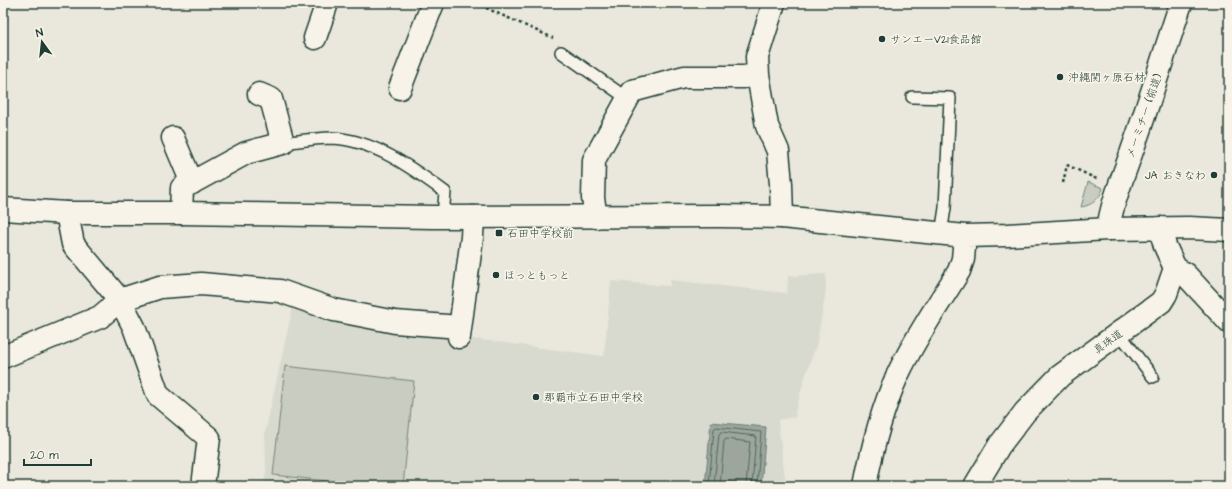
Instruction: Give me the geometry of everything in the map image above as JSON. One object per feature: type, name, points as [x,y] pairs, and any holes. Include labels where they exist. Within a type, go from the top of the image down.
[{"type":"street","points":[[315,38],[327,3]]},
{"type":"street","points":[[400,88],[433,3]]},
{"type":"street","points":[[774,3],[757,57],[758,75],[767,126],[778,152],[782,217]]},
{"type":"street","name":"メーミチー (前道)","points":[[1108,229],[1110,212],[1119,190],[1181,3]]},
{"type":"street","points":[[596,216],[593,198],[594,160],[632,92],[684,77],[744,78],[758,75]]},
{"type":"street","points":[[181,213],[182,188],[246,153],[283,143],[271,99],[259,94]]},
{"type":"street","points":[[173,138],[192,183]]},
{"type":"street","points":[[3,209],[67,213],[181,213],[473,218],[596,216],[782,217],[965,236],[1007,236],[1108,229],[1160,228],[1229,230]]},
{"type":"street","points":[[67,213],[73,244],[120,300],[134,327],[158,395],[209,438],[203,486]]},
{"type":"street","points":[[3,357],[100,317],[120,300],[160,288],[201,284],[280,291],[334,310],[394,322],[460,332],[473,218]]},
{"type":"street","points":[[1160,228],[1165,246],[1175,268],[1185,274],[1229,322]]},
{"type":"street","points":[[865,486],[887,403],[898,374],[914,344],[959,271],[963,260],[965,236]]},
{"type":"street","name":"真珠道","points":[[975,486],[999,446],[1026,412],[1060,376],[1161,302],[1166,294],[1175,268]]},
{"type":"lane","points":[[561,52],[628,99]]},
{"type":"lane","points":[[912,97],[950,98],[945,208],[941,234]]},
{"type":"lane","points":[[283,143],[333,138],[357,143],[392,156],[445,192],[443,217]]},
{"type":"lane","points":[[1119,333],[1153,377]]},
{"type":"path","points":[[475,3],[556,39],[561,52]]},
{"type":"path","points":[[1063,183],[1067,165],[1119,190]]},
{"type":"shaded area","points":[[1088,182],[1103,188],[1102,192],[1095,201],[1081,207]]},
{"type":"shaded area","name":"那覇市立石田中学校","points":[[826,274],[826,290],[817,343],[804,380],[795,413],[796,417],[778,420],[786,486],[263,486],[266,472],[265,433],[293,306],[459,337],[604,356],[611,281],[670,286],[670,280],[787,293],[788,276]]},
{"type":"shaded area","points":[[285,366],[414,381],[403,486],[372,486],[273,475]]},
{"type":"water","points":[[711,422],[766,427],[761,486],[705,486]]},
{"type":"place","name":"サンエーV21食品館","points":[[882,39]]},
{"type":"place","name":"沖縄関ヶ原石材","points":[[1060,77]]},
{"type":"place","name":"JA おきなわ","points":[[1214,175]]},
{"type":"place","name":"石田中学校前","points":[[499,233]]},
{"type":"place","name":"ほっともっと","points":[[496,275]]},
{"type":"place","name":"那覇市立石田中学校","points":[[536,397]]}]
